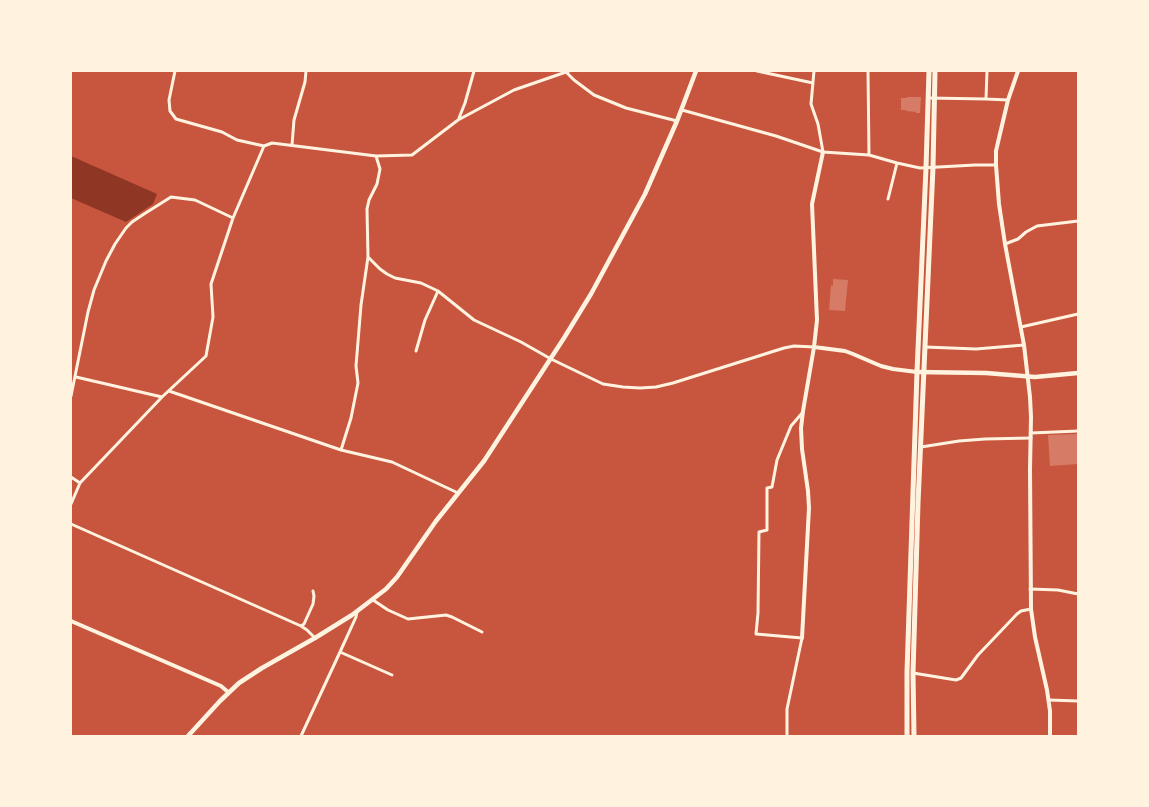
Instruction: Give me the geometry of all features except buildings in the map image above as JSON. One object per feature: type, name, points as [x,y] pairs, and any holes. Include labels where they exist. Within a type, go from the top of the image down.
[{"type":"highway","points":[[914,736],[910,673],[917,372],[929,71]]},
{"type":"highway","points":[[907,736],[933,167],[935,71]]},
{"type":"main road","points":[[188,736],[228,692],[239,683],[256,671],[357,612],[374,600],[397,577],[427,533],[484,461],[591,294],[645,194],[682,110],[696,71]]},
{"type":"main road","points":[[917,372],[986,373],[1028,377],[1078,374]]},
{"type":"street","points":[[175,71],[169,100],[170,111],[176,119],[222,132],[237,140],[264,146],[272,143],[376,156],[412,155],[458,120],[514,90],[567,72],[574,80],[594,95],[626,108],[677,121]]},
{"type":"street","points":[[292,145],[294,120],[305,82],[306,71]]},
{"type":"street","points":[[458,120],[474,71]]},
{"type":"street","points":[[757,71],[813,83]]},
{"type":"street","points":[[787,736],[787,709],[802,638],[808,543],[808,490],[801,439],[803,411],[817,320],[812,204],[823,152],[818,124],[811,104],[814,71]]},
{"type":"street","points":[[868,71],[869,155]]},
{"type":"street","points":[[986,99],[987,71]]},
{"type":"street","points":[[1018,71],[998,138],[996,165],[999,204],[1024,344],[1031,406],[1031,608],[1035,637],[1049,700],[1050,736]]},
{"type":"street","points":[[928,98],[1008,100]]},
{"type":"street","points":[[682,110],[776,136],[823,152],[869,155],[926,168],[996,165]]},
{"type":"street","points":[[71,504],[80,483],[162,397],[206,356],[213,317],[212,284],[233,218],[264,146]]},
{"type":"street","points":[[341,450],[351,418],[358,383],[356,366],[361,305],[368,258],[367,209],[377,184],[380,169],[376,156]]},
{"type":"street","points":[[888,199],[898,163]]},
{"type":"street","points":[[71,396],[94,290],[106,261],[126,228],[132,222],[171,197],[195,200],[233,218]]},
{"type":"street","points":[[1005,244],[1018,239],[1037,226],[1078,222]]},
{"type":"street","points":[[368,258],[380,270],[395,278],[421,283],[438,291],[474,320],[603,384],[640,388],[656,387],[794,346],[845,351],[893,370],[917,372]]},
{"type":"street","points":[[416,351],[425,320],[438,291]]},
{"type":"street","points":[[1021,327],[1078,314]]},
{"type":"street","points":[[925,347],[976,349],[1024,344]]},
{"type":"street","points":[[76,377],[162,397]]},
{"type":"street","points":[[169,391],[341,450],[392,462],[459,493]]},
{"type":"street","points":[[802,638],[756,634],[758,613],[758,532],[767,530],[768,488],[772,487],[777,460],[791,426],[803,411]]},
{"type":"street","points":[[1031,433],[1078,431]]},
{"type":"street","points":[[921,447],[959,441],[1031,438]]},
{"type":"street","points":[[71,477],[80,483]]},
{"type":"street","points":[[71,524],[301,626],[308,630],[315,638]]},
{"type":"street","points":[[1030,589],[1058,590],[1078,594]]},
{"type":"street","points":[[301,626],[304,624],[313,604],[313,591]]},
{"type":"street","points":[[374,600],[388,610],[408,619],[446,615],[482,632]]},
{"type":"street","points":[[910,673],[956,680],[961,678],[978,656],[1017,614],[1031,608]]},
{"type":"street","points":[[301,736],[357,612]]},
{"type":"street","points":[[71,620],[221,686],[228,692]]},
{"type":"street","points":[[340,652],[392,675]]},
{"type":"street","points":[[1049,700],[1078,700]]},
{"type":"shaded area","points":[[71,156],[157,194],[153,204],[126,222],[71,198]]}]
